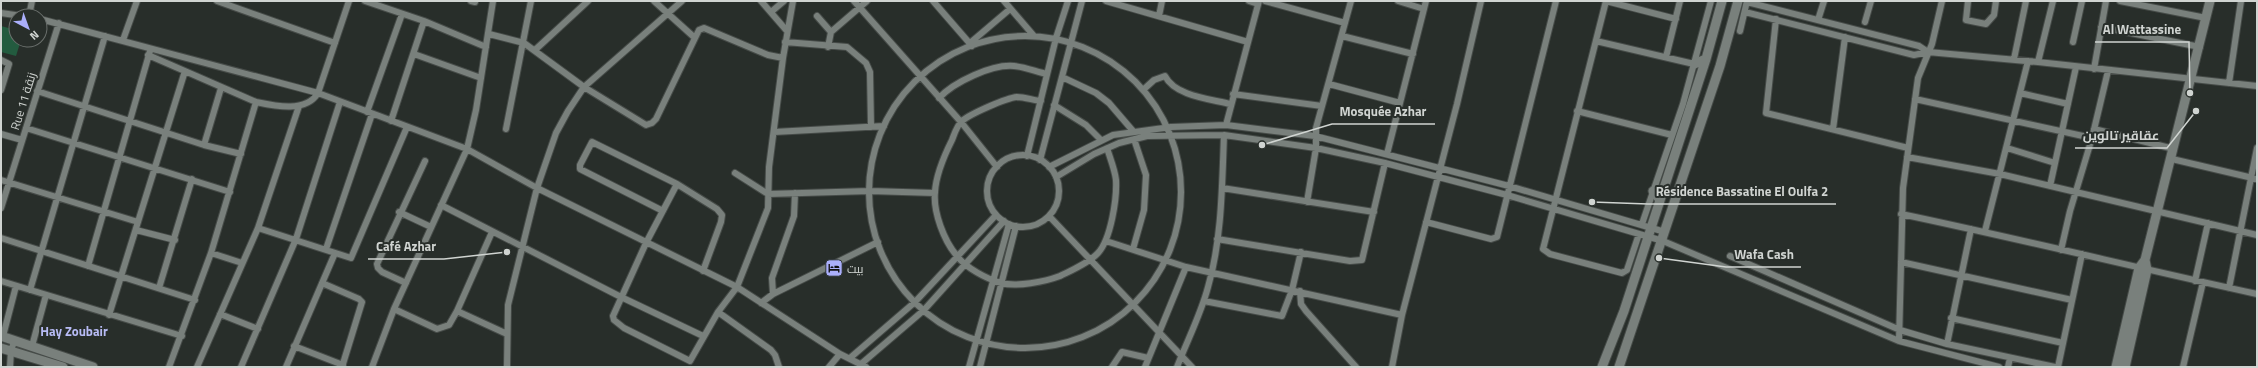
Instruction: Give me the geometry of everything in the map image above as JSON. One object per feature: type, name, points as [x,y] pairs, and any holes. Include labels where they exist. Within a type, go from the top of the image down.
[{"type":"main road","points":[[1602,367],[1621,317],[1646,226],[1660,200],[1706,59],[1722,1]]},
{"type":"main road","points":[[2125,367],[2145,260],[2172,159],[2210,1]]},
{"type":"main road","points":[[1619,367],[1664,237],[1720,66],[1736,5],[1745,12]]},
{"type":"main road","points":[[1694,64],[1706,59]]},
{"type":"main road","points":[[1653,191],[1660,200]]},
{"type":"main road","points":[[2116,367],[2143,269]]},
{"type":"main road","points":[[2,336],[93,367]]},
{"type":"main road","points":[[1,348],[63,367]]},
{"type":"street","points":[[123,40],[137,1]]},
{"type":"street","points":[[218,1],[335,43]]},
{"type":"street","points":[[148,55],[256,102],[270,105],[300,106],[308,103],[318,93],[349,1]]},
{"type":"street","points":[[365,1],[424,21],[486,47]]},
{"type":"street","points":[[372,367],[394,309],[467,150],[489,34],[493,1]]},
{"type":"street","points":[[506,129],[531,1]]},
{"type":"street","points":[[535,50],[588,1]]},
{"type":"street","points":[[654,1],[695,38]]},
{"type":"street","points":[[507,367],[508,305],[524,246],[537,188],[556,133],[584,87],[682,1]]},
{"type":"street","points":[[761,1],[787,31]]},
{"type":"street","points":[[771,12],[784,1]]},
{"type":"street","points":[[677,184],[646,243],[621,297],[614,320],[624,328],[687,360],[692,359],[703,336],[736,287],[768,208],[774,132],[785,42],[793,1]]},
{"type":"street","points":[[854,1],[961,122],[997,167]]},
{"type":"street","points":[[828,47],[831,32],[867,1]]},
{"type":"street","points":[[933,1],[971,44]]},
{"type":"street","points":[[1004,1],[1034,36]]},
{"type":"street","points":[[1027,156],[1056,38],[1068,1]]},
{"type":"street","points":[[1040,160],[1082,1]]},
{"type":"street","points":[[1106,1],[1248,42]]},
{"type":"street","points":[[1159,16],[1162,1]]},
{"type":"street","points":[[1226,125],[1230,104],[1258,2],[1249,1]]},
{"type":"street","points":[[1265,1],[1345,23]]},
{"type":"street","points":[[1307,202],[1316,148],[1315,136],[1351,1]]},
{"type":"street","points":[[1398,1],[1424,9]]},
{"type":"street","points":[[1387,154],[1426,1]]},
{"type":"street","points":[[1392,367],[1402,314],[1481,1]]},
{"type":"street","points":[[1426,222],[1494,239],[1497,236],[1556,1]]},
{"type":"street","points":[[1643,235],[1627,270],[1624,273],[1550,254],[1543,249],[1552,208],[1606,1],[1676,19]]},
{"type":"street","points":[[1666,57],[1680,1]]},
{"type":"street","points":[[1646,226],[1653,191],[1694,64],[1711,1]]},
{"type":"street","points":[[1818,20],[1824,1]]},
{"type":"street","points":[[1865,22],[1871,1]]},
{"type":"street","points":[[1899,341],[1901,214],[1908,148],[1918,78],[1928,52],[1942,1]]},
{"type":"street","points":[[1968,1],[1966,20],[1986,24],[1994,15],[1996,1]]},
{"type":"street","points":[[2014,60],[2026,1]]},
{"type":"street","points":[[2038,62],[2053,1]]},
{"type":"street","points":[[2073,42],[2082,1]]},
{"type":"street","points":[[2094,69],[2106,1]]},
{"type":"street","points":[[2120,1],[2206,18]]},
{"type":"street","points":[[2229,83],[2241,1]]},
{"type":"street","points":[[1740,31],[1747,2],[1919,46],[1928,52]]},
{"type":"street","points":[[971,44],[1034,36],[1056,38],[1070,42],[1116,64],[1143,90],[1171,127],[1174,135],[1179,180],[1179,207],[1170,248],[1145,291],[1118,315],[1076,339],[1018,352],[984,349],[951,334],[915,302],[893,271],[878,242],[873,222],[870,191],[878,148],[884,126],[919,76],[971,44],[1010,9]]},
{"type":"street","points":[[1745,12],[1914,55],[1928,52],[2028,61],[2108,71],[2257,86]]},
{"type":"street","points":[[326,250],[402,14]]},
{"type":"street","points":[[817,16],[831,32]]},
{"type":"street","points":[[1776,19],[1765,111],[1908,148]]},
{"type":"street","points":[[48,21],[318,93],[467,150],[537,188],[736,287],[840,354],[864,366],[924,310],[1006,223]]},
{"type":"street","points":[[391,121],[424,21]]},
{"type":"street","name":"Rue 11 زنقة","points":[[1,208],[59,23]]},
{"type":"street","points":[[2101,27],[2200,47]]},
{"type":"street","points":[[489,34],[524,43],[584,87],[646,124],[652,123],[699,30],[704,28],[768,55],[783,58]]},
{"type":"street","points":[[30,290],[56,197],[105,36]]},
{"type":"street","points":[[1342,36],[1413,54]]},
{"type":"street","points":[[1833,129],[1845,37]]},
{"type":"street","points":[[1596,41],[1694,64]]},
{"type":"street","points":[[785,42],[828,47],[847,47],[866,62],[870,72],[871,127]]},
{"type":"street","points":[[88,266],[151,48]]},
{"type":"street","points":[[414,54],[481,78]]},
{"type":"street","points":[[1,60],[9,64],[1,90]]},
{"type":"street","points":[[1985,232],[2028,61]]},
{"type":"street","points":[[939,98],[949,87],[998,66],[1015,66],[1047,74]]},
{"type":"street","points":[[2050,186],[2076,67]]},
{"type":"street","points":[[109,315],[185,71]]},
{"type":"street","points":[[2061,250],[2070,211],[2092,138],[2108,71]]},
{"type":"street","points":[[1143,90],[1154,80],[1165,76],[1168,82],[1184,92],[1230,104]]},
{"type":"street","points":[[1062,77],[1096,93],[1108,103],[1133,131]]},
{"type":"street","points":[[1329,84],[1400,103]]},
{"type":"street","points":[[204,145],[221,88]]},
{"type":"street","points":[[37,91],[204,145],[241,154]]},
{"type":"street","points":[[2020,93],[2068,104]]},
{"type":"street","points":[[1233,94],[1322,106]]},
{"type":"street","points":[[1041,101],[1017,97],[995,104],[961,122],[948,147],[938,173],[935,193],[938,218],[958,257],[966,264],[992,280],[1002,284],[1044,282],[1072,271],[1098,253],[1106,241],[1116,197],[1116,179],[1107,148]]},
{"type":"street","points":[[1915,99],[2092,138]]},
{"type":"street","points":[[169,367],[195,300],[230,192],[256,102]]},
{"type":"street","points":[[241,367],[296,239],[340,102]]},
{"type":"street","points":[[1054,105],[1086,125],[1101,140]]},
{"type":"street","points":[[197,367],[258,228],[300,106]]},
{"type":"street","points":[[1577,111],[1672,135]]},
{"type":"street","points":[[1049,167],[1101,140],[1113,135],[1133,131],[1171,127],[1226,125],[1315,136],[1509,186],[1646,226],[1664,237],[1790,295],[1899,341],[1999,367]]},
{"type":"street","points":[[774,132],[884,126]]},
{"type":"street","points":[[258,228],[351,258],[407,127]]},
{"type":"street","points":[[26,128],[230,192]]},
{"type":"street","points":[[2094,129],[2174,149]]},
{"type":"street","points":[[1,134],[22,140]]},
{"type":"street","points":[[1056,177],[1107,148],[1134,140],[1174,135],[1224,135],[1316,148],[1385,163],[1552,208],[1643,235],[1664,237]]},
{"type":"street","points":[[1177,367],[1204,301],[1212,273],[1222,188],[1224,135]]},
{"type":"street","points":[[1133,249],[1144,210],[1146,174],[1134,140]]},
{"type":"street","points":[[663,212],[580,169],[592,142],[677,184],[718,209],[722,215],[703,271]]},
{"type":"street","points":[[2007,148],[2055,163]]},
{"type":"street","points":[[2229,288],[2240,231],[2254,178],[2257,148]]},
{"type":"street","points":[[1027,156],[1040,160],[1049,167],[1056,177],[1058,195],[1055,206],[1049,216],[1034,225],[1016,226],[1006,223],[996,215],[990,205],[987,194],[990,176],[997,167],[1012,157],[1027,156]]},
{"type":"street","points":[[1907,156],[2000,174],[2257,235]]},
{"type":"street","points":[[2172,159],[2254,178]]},
{"type":"street","points":[[406,283],[382,272],[378,268],[399,212],[424,161]]},
{"type":"street","points":[[1217,239],[1350,261],[1362,260],[1385,163]]},
{"type":"street","points":[[735,173],[768,194],[870,191],[935,193]]},
{"type":"street","points":[[159,288],[175,240],[192,179]]},
{"type":"street","points":[[1,180],[138,222]]},
{"type":"street","points":[[1222,188],[1374,212]]},
{"type":"street","points":[[773,294],[772,278],[794,216],[796,193]]},
{"type":"street","points":[[441,205],[492,232],[524,246],[621,297],[703,336]]},
{"type":"street","points":[[399,212],[431,227]]},
{"type":"street","points":[[1901,214],[2257,294]]},
{"type":"street","points":[[850,358],[915,302],[996,215]]},
{"type":"street","points":[[1049,216],[1192,367]]},
{"type":"street","points":[[969,367],[1006,223]]},
{"type":"street","points":[[2195,281],[2208,223]]},
{"type":"street","points":[[980,367],[1016,226]]},
{"type":"street","points":[[1947,344],[1951,318],[1971,229]]},
{"type":"street","points":[[136,230],[175,240]]},
{"type":"street","points":[[394,309],[441,329],[449,325],[457,312],[492,232]]},
{"type":"street","points":[[1,238],[195,300]]},
{"type":"street","points":[[1106,241],[1186,267],[1402,314]]},
{"type":"street","points":[[761,303],[773,294],[878,242]]},
{"type":"street","points":[[1204,301],[1279,317],[1282,316],[1285,312],[1292,290],[1301,252]]},
{"type":"street","points":[[210,253],[242,263]]},
{"type":"street","points":[[286,367],[335,253]]},
{"type":"street","points":[[2058,367],[2082,254]]},
{"type":"street","points":[[1730,256],[1900,330],[1947,344],[2055,367]]},
{"type":"street","points":[[1901,262],[2072,300]]},
{"type":"street","points":[[1144,367],[1186,267]]},
{"type":"street","points":[[1,282],[182,336]]},
{"type":"street","points":[[2183,367],[2203,282]]},
{"type":"street","points":[[294,346],[342,366],[362,302],[359,299],[322,283]]},
{"type":"street","points":[[1790,295],[1794,285]]},
{"type":"street","points":[[2,336],[16,286]]},
{"type":"street","points":[[1300,291],[1301,304],[1306,311],[1356,367]]},
{"type":"street","points":[[32,346],[46,296]]},
{"type":"street","points":[[457,312],[507,334]]},
{"type":"street","points":[[718,312],[771,350],[775,354],[779,367]]},
{"type":"street","points":[[220,314],[258,328]]},
{"type":"street","points":[[1951,318],[2063,343]]},
{"type":"street","points":[[10,367],[11,350],[15,340]]},
{"type":"street","points":[[1112,367],[1122,352],[1148,358]]},
{"type":"street","points":[[829,367],[840,354]]},
{"type":"street","points":[[2008,367],[2010,358]]},
{"type":"green space","points":[[1,26],[8,28],[8,48],[18,48],[16,56],[1,52]]},
{"type":"place","name":"Al Wattassine","points":[[2190,93]]},
{"type":"place","name":"عقاقير تالوين","points":[[2196,111]]},
{"type":"place","name":"Mosquée Azhar","points":[[1262,145]]},
{"type":"place","name":"Résidence Bassatine El Oulfa 2","points":[[1592,202]]},
{"type":"place","name":"Café Azhar","points":[[507,252]]},
{"type":"place","name":"Wafa Cash","points":[[1659,258]]},
{"type":"place","name":"بيت","points":[[834,268]]},
{"type":"district","name":"Hay Zoubair","points":[[74,331]]}]
